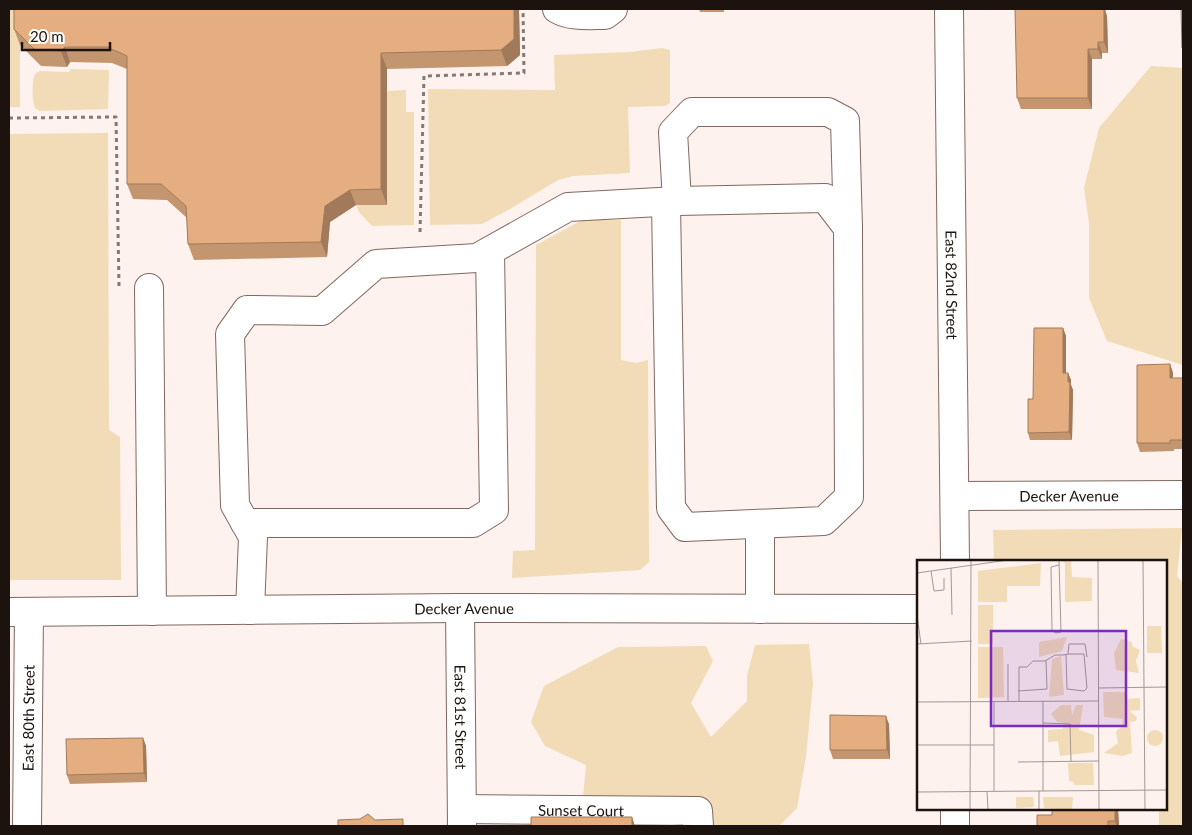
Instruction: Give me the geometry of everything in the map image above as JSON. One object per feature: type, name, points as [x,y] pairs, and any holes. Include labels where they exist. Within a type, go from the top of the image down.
[{"type":"street","points":[[557,9],[577,15],[605,15],[612,9]]},
{"type":"street","name":"East 82nd Street","points":[[949,9],[955,560]]},
{"type":"street","points":[[692,112],[828,112],[845,122],[848,228],[849,497],[824,521],[685,527],[671,508],[671,201],[673,132],[692,112]]},
{"type":"street","points":[[250,610],[253,537],[235,505],[230,334],[247,310],[322,311],[376,264],[477,258],[568,207],[671,201],[825,198],[848,228]]},
{"type":"street","points":[[245,523],[472,523],[494,510],[490,251]]},
{"type":"street","points":[[149,288],[152,610]]},
{"type":"street","name":"Decker Avenue","points":[[955,496],[1183,496]]},
{"type":"street","points":[[760,524],[760,609]]},
{"type":"street","name":"Decker Avenue","points":[[19,612],[460,608],[917,609]]},
{"type":"street","name":"East 81st Street","points":[[460,608],[462,818]]},
{"type":"street","name":"East 80th Street","points":[[19,612],[27,826]]},
{"type":"street","points":[[954,826],[955,810]]},
{"type":"street","name":"Sunset Court","points":[[462,818],[698,819]]},
{"type":"path","points":[[420,233],[424,76],[524,73],[523,9]]},
{"type":"path","points":[[9,118],[116,116],[119,296]]},
{"type":"shaded area","points":[[9,9],[20,9],[20,107],[9,107]]},
{"type":"shaded area","points":[[662,48],[670,50],[670,103],[665,106],[628,107],[630,173],[573,176],[558,180],[482,224],[430,225],[428,89],[555,90],[554,55],[630,52]]},
{"type":"shaded area","points":[[1151,66],[1183,68],[1183,365],[1107,341],[1089,298],[1089,224],[1084,188],[1099,128]]},
{"type":"shaded area","points":[[70,69],[109,70],[108,109],[40,111],[35,108],[33,80],[35,74],[40,71],[69,72]]},
{"type":"shaded area","points":[[406,90],[406,112],[414,112],[414,225],[372,226],[359,212],[356,205],[387,205],[386,91]]},
{"type":"shaded area","points":[[108,133],[109,430],[120,437],[121,580],[9,580],[9,134]]},
{"type":"shaded area","points":[[582,220],[621,220],[621,360],[636,363],[648,360],[649,562],[640,570],[512,578],[513,551],[535,550],[536,245]]},
{"type":"shaded area","points":[[1182,528],[1177,576],[1183,583],[1183,826],[1159,826],[1159,810],[1167,810],[1167,560],[994,560],[993,530]]},
{"type":"shaded area","points":[[809,644],[813,683],[806,757],[797,808],[779,826],[640,826],[642,800],[583,797],[586,765],[545,746],[531,722],[544,686],[618,647],[706,646],[713,661],[691,703],[711,737],[747,701],[747,676],[755,645]]},
{"type":"building","points":[[14,9],[514,9],[514,39],[501,50],[381,53],[381,189],[350,190],[325,206],[321,242],[188,244],[186,206],[161,184],[127,184],[127,56],[107,47],[65,47],[61,51],[35,50],[14,29]]},
{"type":"building","points":[[1015,9],[1104,9],[1104,42],[1098,42],[1098,49],[1088,49],[1088,98],[1017,98]]},
{"type":"building","points":[[1181,9],[1183,9],[1183,48],[1182,48]]},
{"type":"building","points":[[1034,328],[1063,328],[1063,373],[1068,373],[1068,382],[1070,382],[1069,432],[1028,433],[1028,399],[1033,399]]},
{"type":"building","points":[[1170,364],[1170,378],[1183,378],[1183,440],[1170,440],[1170,443],[1137,443],[1137,365]]},
{"type":"building","points":[[830,715],[886,716],[887,750],[830,750]]},
{"type":"building","points":[[143,738],[144,773],[67,775],[66,739]]},
{"type":"building","points":[[1052,810],[1115,810],[1115,821],[1108,821],[1108,826],[1037,826],[1037,815],[1052,815]]},
{"type":"building","points":[[368,814],[375,820],[403,819],[403,826],[338,826],[338,820],[360,819]]},
{"type":"building","points":[[531,817],[632,817],[632,826],[531,826]]}]
